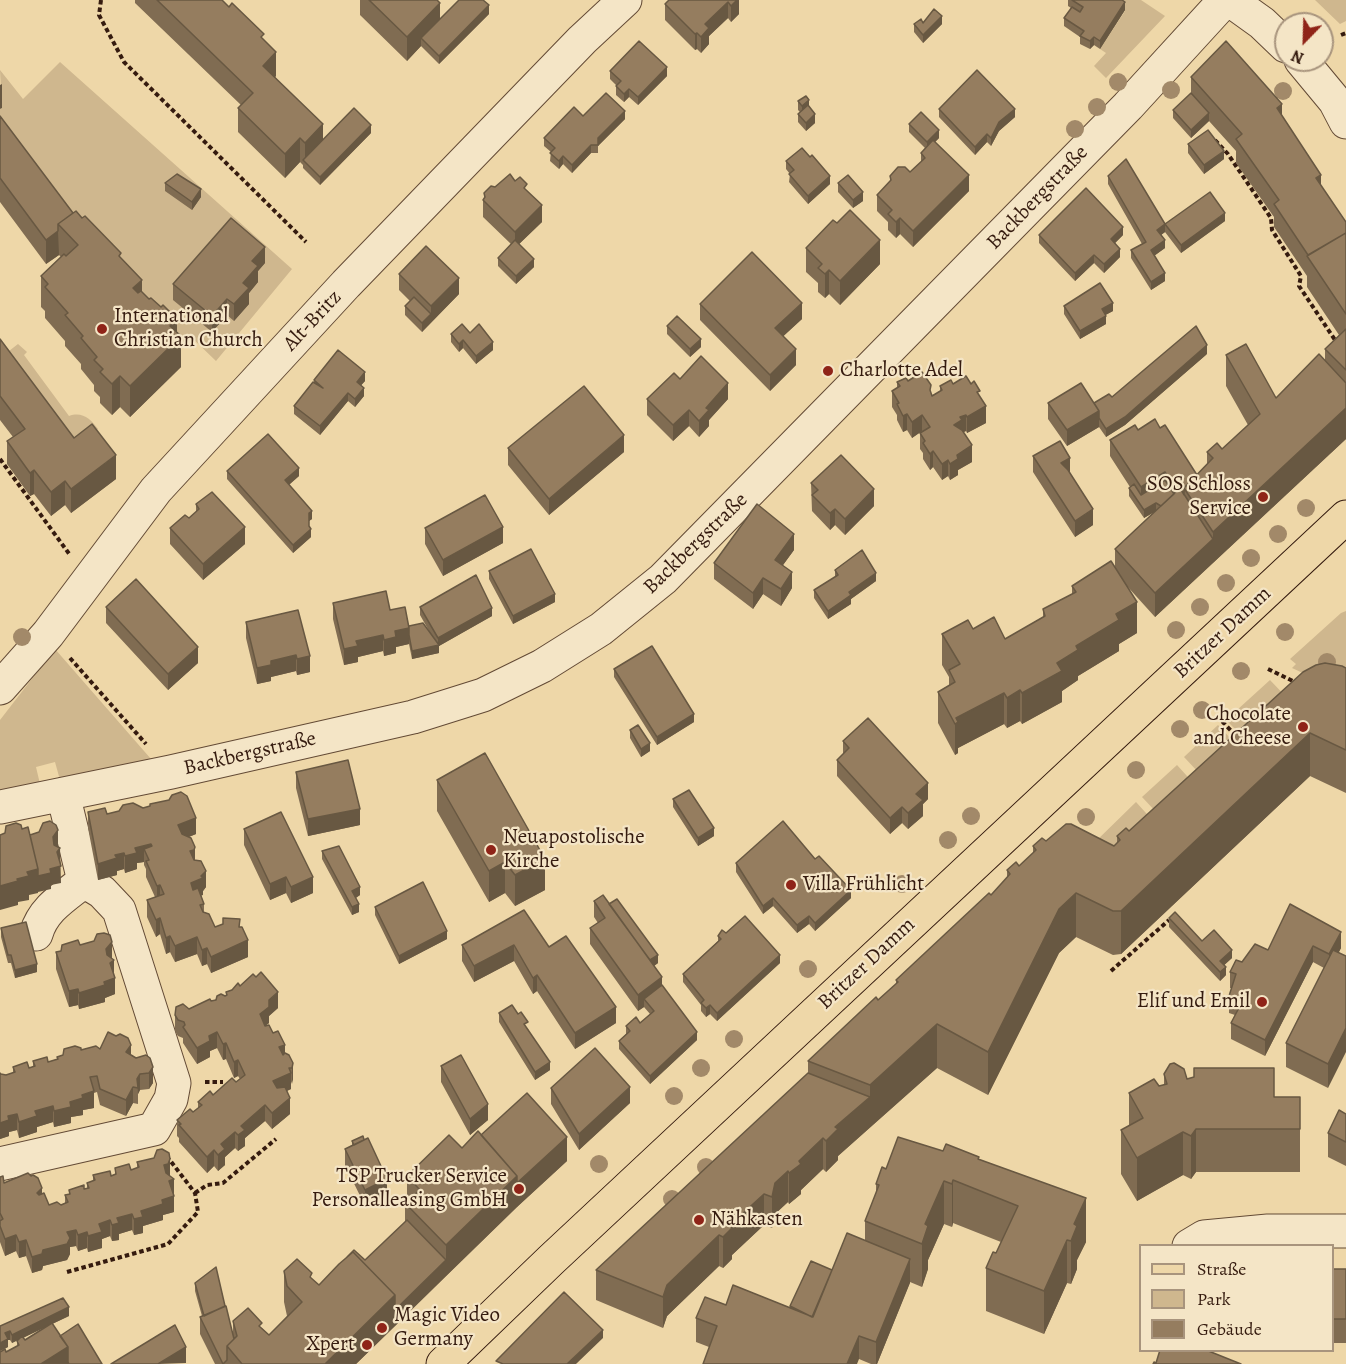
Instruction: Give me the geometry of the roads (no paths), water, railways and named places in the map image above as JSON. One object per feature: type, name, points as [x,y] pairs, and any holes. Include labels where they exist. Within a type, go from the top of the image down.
[{"type":"main road","name":"Britzer Damm","points":[[443,1364],[550,1260],[1338,535]]},
{"type":"street","name":"Alt-Britz","points":[[0,688],[48,634],[156,490],[331,301],[582,40],[625,0]]},
{"type":"street","name":"Backbergstraße","points":[[0,807],[171,772],[413,717],[483,695],[542,666],[601,629],[663,579],[1128,106],[1225,0]]},
{"type":"street","points":[[1230,0],[1274,34]]},
{"type":"street","points":[[1311,72],[1335,101],[1346,122]]},
{"type":"street","points":[[0,1164],[154,1129],[171,1100],[174,1083],[119,910],[102,892],[84,881],[63,794]]},
{"type":"street","points":[[36,934],[40,921],[48,912],[84,881]]},
{"type":"street","points":[[1191,1244],[1204,1237],[1268,1231],[1346,1231]]},
{"type":"place","name":"International Christian Church","points":[[102,329]]},
{"type":"place","name":"Charlotte Adel","points":[[828,371]]},
{"type":"place","name":"SOS Schloss Service","points":[[1263,497]]},
{"type":"place","name":"Chocolate and Cheese","points":[[1303,727]]},
{"type":"place","name":"Neuapostolische Kirche","points":[[491,850]]},
{"type":"place","name":"Villa Frühlicht","points":[[791,885]]},
{"type":"place","name":"Elif und Emil","points":[[1262,1002]]},
{"type":"place","name":"TSP Trucker Service Personalleasing GmbH","points":[[519,1189]]},
{"type":"place","name":"Nähkasten","points":[[699,1220]]},
{"type":"place","name":"Magic Video Germany","points":[[382,1328]]},
{"type":"place","name":"Xpert","points":[[367,1345]]}]
